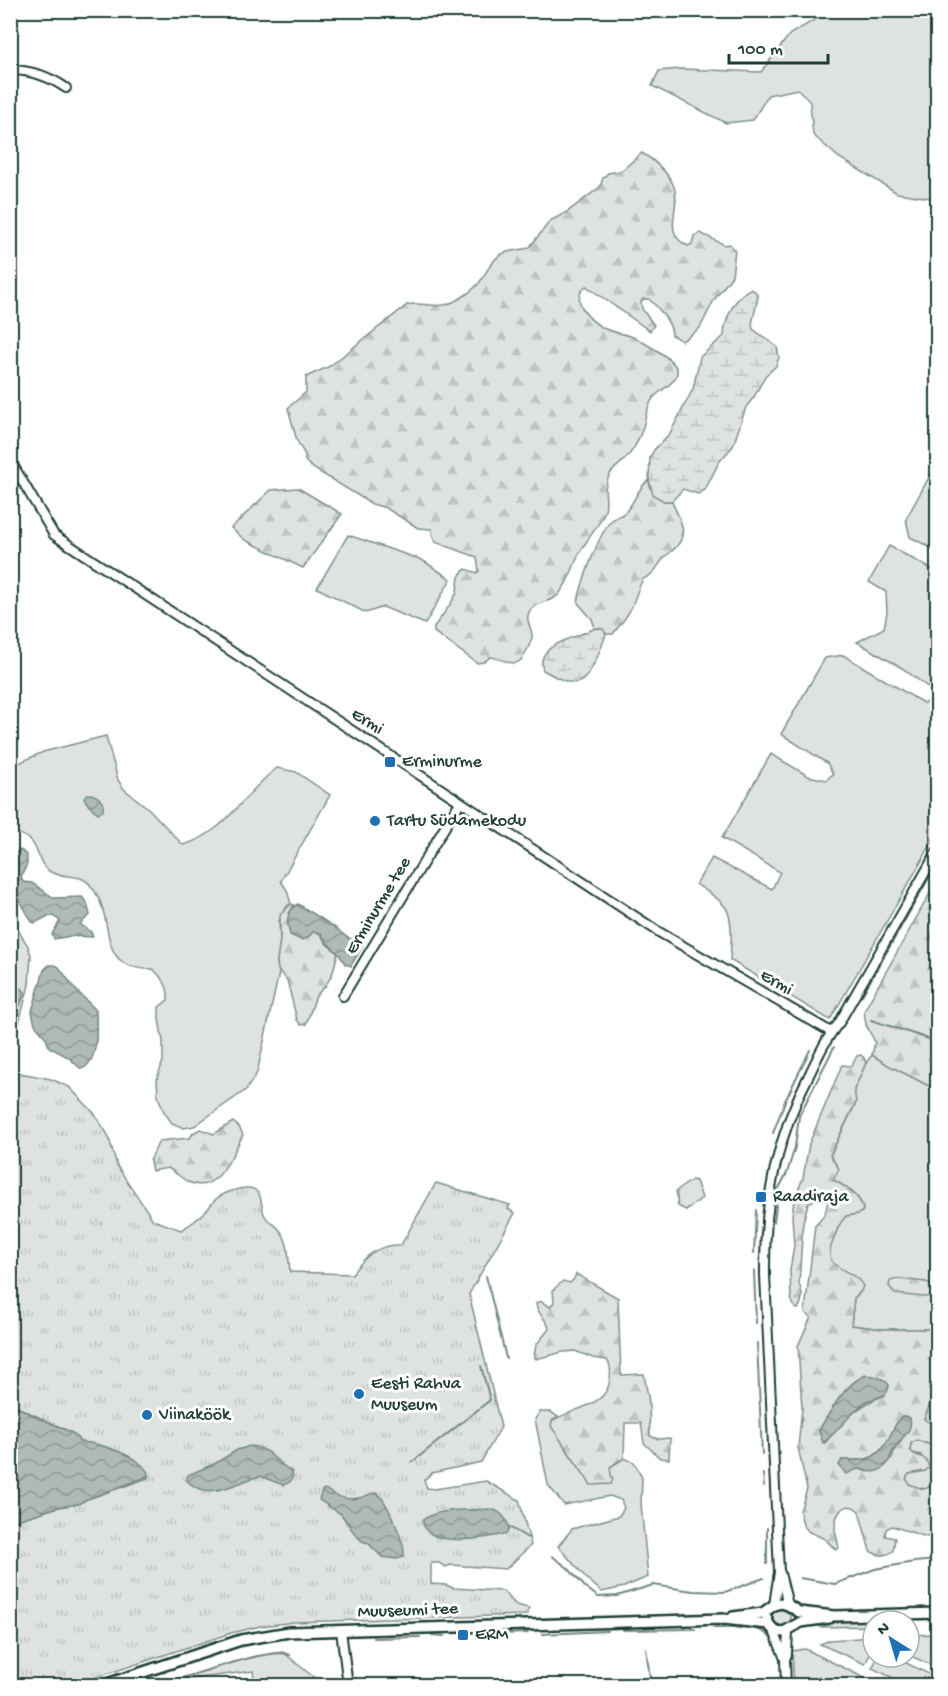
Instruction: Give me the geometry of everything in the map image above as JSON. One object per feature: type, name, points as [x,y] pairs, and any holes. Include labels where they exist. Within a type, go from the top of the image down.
[{"type":"street","points":[[10,70],[30,72],[66,88]]},
{"type":"street","name":"Ermi","points":[[10,460],[54,536],[658,932],[831,1032]]},
{"type":"street","name":"Erminurme tee","points":[[343,996],[460,801]]},
{"type":"street","points":[[785,1659],[782,1656],[780,1641],[771,1627],[767,1614],[772,1608],[779,1572],[765,1275],[766,1211],[775,1166],[801,1090],[831,1032],[839,1023],[938,850]]},
{"type":"street","points":[[779,1572],[796,1618],[791,1628],[785,1659],[786,1686]]},
{"type":"street","name":"Muuseumi tee","points":[[100,1686],[241,1640],[289,1632],[724,1619],[758,1614],[781,1603],[834,1616],[938,1613]]},
{"type":"street","name":"Muuseumi tee","points":[[724,1619],[791,1628],[804,1621],[828,1619],[834,1616]]},
{"type":"street","points":[[341,1630],[348,1686]]},
{"type":"green space","points":[[830,11],[937,11],[937,199],[897,193],[838,157],[813,135],[810,102],[798,89],[768,95],[753,120],[726,123],[652,86],[659,71],[680,69],[761,72],[790,34]]},
{"type":"green space","points":[[642,153],[661,167],[674,187],[676,203],[673,227],[680,241],[688,246],[692,244],[694,236],[700,233],[725,245],[730,244],[735,250],[732,276],[714,300],[700,328],[682,341],[672,335],[667,320],[649,299],[643,299],[641,302],[642,309],[654,325],[650,331],[586,286],[581,291],[580,303],[592,320],[603,328],[633,337],[658,351],[671,361],[677,374],[672,382],[651,401],[634,447],[610,474],[605,491],[604,513],[581,550],[563,589],[556,597],[535,606],[530,611],[528,618],[532,637],[522,659],[513,663],[490,657],[484,662],[477,663],[434,632],[434,627],[454,598],[459,577],[463,572],[466,569],[477,573],[479,571],[477,557],[435,542],[431,529],[418,528],[386,508],[372,504],[311,467],[305,461],[305,455],[297,441],[288,408],[306,392],[306,377],[330,366],[407,305],[441,305],[463,296],[479,283],[498,257],[508,252],[529,248],[550,221],[567,212],[600,187],[603,178],[608,173],[621,171]]},
{"type":"green space","points":[[750,289],[755,291],[758,297],[753,329],[777,347],[779,357],[776,366],[765,376],[746,407],[733,446],[719,462],[705,490],[698,494],[683,489],[672,501],[664,501],[653,495],[649,480],[650,457],[670,433],[693,389],[700,357],[724,336],[731,309]]},
{"type":"green space","points":[[937,463],[937,551],[910,537],[906,519]]},
{"type":"green space","points":[[649,480],[650,488],[664,501],[672,501],[681,523],[681,540],[652,573],[643,579],[630,610],[621,624],[613,634],[606,634],[602,629],[595,628],[592,619],[578,603],[582,585],[596,546],[607,526],[625,512],[642,486]]},
{"type":"green space","points":[[298,488],[342,514],[303,568],[245,540],[231,528],[271,490]]},
{"type":"green space","points":[[348,535],[422,560],[451,579],[425,624],[383,607],[366,613],[317,588]]},
{"type":"green space","points":[[889,546],[937,572],[937,694],[902,668],[857,642],[884,628],[887,612],[886,592],[869,582]]},
{"type":"green space","points":[[595,628],[603,629],[606,634],[596,661],[583,679],[574,683],[543,670],[542,661],[545,653],[551,647]]},
{"type":"green space","points":[[843,655],[923,703],[929,702],[937,707],[937,834],[830,1020],[730,960],[731,930],[728,912],[719,900],[696,884],[712,858],[772,889],[780,872],[722,838],[771,754],[808,776],[826,780],[833,774],[827,763],[781,734],[825,658]]},
{"type":"green space","points":[[106,736],[118,780],[124,789],[149,809],[183,845],[198,839],[223,822],[277,768],[296,772],[330,795],[281,881],[287,890],[291,904],[287,906],[279,921],[280,940],[277,962],[279,973],[257,1073],[246,1090],[194,1126],[184,1128],[172,1123],[164,1112],[158,1096],[157,1079],[163,1061],[159,1007],[168,1000],[165,983],[153,969],[134,967],[122,961],[114,952],[99,899],[87,881],[49,871],[45,868],[30,840],[18,833],[11,835],[10,767],[43,752]]},
{"type":"green space","points":[[937,881],[937,1090],[872,1055],[875,1042],[866,1025],[864,1011]]},
{"type":"green space","points":[[291,904],[294,905],[291,910],[307,938],[313,932],[319,933],[327,944],[338,952],[333,972],[326,985],[316,996],[306,1024],[301,1025],[297,1020],[287,980],[278,970],[277,962],[280,915]]},
{"type":"green space","points":[[10,917],[31,955],[29,985],[13,1046],[11,1069]]},
{"type":"green space","points":[[861,1055],[866,1063],[854,1089],[856,1102],[830,1155],[839,1169],[833,1180],[848,1189],[860,1201],[863,1211],[846,1216],[841,1222],[830,1251],[831,1258],[834,1264],[852,1275],[863,1286],[854,1298],[851,1325],[882,1329],[937,1329],[937,1386],[924,1419],[937,1428],[937,1447],[917,1440],[911,1443],[912,1453],[924,1458],[929,1468],[909,1474],[906,1478],[909,1484],[921,1488],[937,1483],[937,1538],[892,1526],[886,1529],[885,1536],[895,1538],[893,1551],[882,1555],[870,1551],[859,1511],[854,1508],[845,1507],[837,1517],[835,1530],[839,1548],[836,1550],[825,1539],[809,1532],[803,1525],[800,1511],[807,1489],[798,1447],[802,1408],[798,1346],[811,1317],[805,1311],[815,1225],[825,1214],[828,1199],[823,1194],[808,1204],[803,1222],[799,1284],[802,1296],[798,1309],[795,1308],[791,1299],[790,1270],[794,1246],[792,1216],[794,1200],[803,1178],[809,1144],[842,1065],[851,1066],[857,1056]],"holes":[[[866,1375],[885,1395],[852,1414],[825,1443],[819,1430],[845,1391]],[[903,1416],[906,1416],[901,1442],[896,1446],[892,1458],[868,1472],[854,1470],[842,1460],[873,1457],[883,1448]]]},
{"type":"green space","points":[[872,1055],[937,1090],[937,1329],[882,1329],[851,1325],[854,1298],[861,1291],[859,1280],[836,1267],[829,1258],[828,1252],[841,1221],[846,1216],[858,1214],[863,1210],[856,1196],[833,1180],[839,1169],[830,1156],[856,1103],[854,1090]]},
{"type":"green space","points":[[15,1072],[51,1079],[69,1087],[94,1113],[108,1135],[117,1166],[153,1220],[181,1230],[201,1216],[219,1197],[241,1189],[255,1190],[260,1196],[265,1216],[285,1238],[290,1272],[352,1274],[373,1252],[393,1245],[401,1245],[436,1183],[510,1205],[508,1209],[515,1213],[469,1294],[501,1427],[481,1462],[432,1473],[424,1480],[427,1488],[435,1489],[486,1481],[519,1500],[531,1545],[506,1569],[451,1565],[445,1567],[439,1563],[431,1563],[431,1584],[453,1588],[503,1591],[516,1605],[529,1608],[527,1615],[295,1622],[261,1626],[231,1633],[76,1684],[11,1685],[10,1522],[59,1507],[78,1504],[148,1478],[139,1463],[130,1457],[109,1448],[80,1442],[74,1434],[11,1404],[10,1077]]},
{"type":"green space","points":[[233,1122],[243,1135],[223,1171],[208,1183],[199,1185],[188,1182],[168,1168],[152,1171],[150,1161],[159,1141],[190,1138],[200,1129],[214,1134]]},
{"type":"green space","points":[[692,1180],[696,1181],[702,1198],[686,1210],[678,1206],[676,1191]]},
{"type":"green space","points":[[576,1274],[618,1298],[621,1375],[644,1374],[649,1402],[650,1436],[658,1439],[670,1438],[669,1459],[660,1458],[644,1443],[641,1423],[625,1423],[624,1458],[610,1467],[613,1479],[611,1484],[591,1485],[551,1426],[552,1421],[588,1406],[603,1395],[608,1388],[610,1378],[607,1360],[593,1358],[575,1351],[536,1359],[534,1356],[536,1345],[549,1329],[536,1303],[540,1301],[550,1307],[554,1302],[553,1290],[563,1281],[570,1283]]},
{"type":"green space","points":[[898,1279],[926,1282],[934,1287],[933,1296],[895,1294],[889,1286],[890,1281]]},
{"type":"green space","points":[[937,1386],[937,1428],[924,1420]]},
{"type":"green space","points":[[540,1412],[551,1412],[558,1417],[552,1421],[554,1427],[591,1484],[611,1484],[610,1467],[624,1458],[634,1462],[642,1478],[641,1504],[648,1577],[624,1587],[602,1592],[586,1578],[558,1546],[572,1529],[619,1516],[624,1508],[621,1500],[610,1496],[564,1505],[548,1485],[535,1419]]},
{"type":"green space","points":[[916,1440],[937,1447],[937,1483],[926,1488],[909,1484],[906,1478],[909,1474],[925,1471],[921,1455],[912,1453],[910,1450],[911,1443]]},
{"type":"green space","points":[[781,1608],[788,1611],[791,1618],[788,1625],[781,1628],[774,1625],[771,1618],[774,1611]]},
{"type":"green space","points":[[861,1620],[861,1626],[820,1627],[817,1623]]},
{"type":"green space","points":[[937,1634],[937,1668],[921,1661],[921,1635]]},
{"type":"green space","points":[[861,1638],[861,1662],[820,1644],[830,1640]]},
{"type":"green space","points":[[805,1649],[879,1685],[794,1685],[792,1651]]},
{"type":"green space","points":[[283,1652],[323,1685],[255,1685],[253,1671],[169,1682],[251,1657]]},
{"type":"green space","points":[[874,1669],[919,1669],[937,1678],[934,1685],[908,1685]]},
{"type":"water","points":[[87,794],[99,798],[103,804],[103,811],[98,813],[89,806],[84,798]]},
{"type":"water","points":[[19,850],[27,856],[27,864],[21,877],[23,882],[32,883],[54,898],[82,897],[87,903],[90,915],[80,924],[91,932],[93,937],[71,936],[54,939],[52,934],[60,921],[53,916],[48,916],[35,923],[32,922],[11,888],[11,856]]},
{"type":"water","points":[[298,904],[348,938],[363,942],[351,966],[345,964],[321,933],[313,932],[301,940],[290,935],[289,914]]},
{"type":"water","points":[[49,965],[59,967],[75,989],[96,1010],[95,1049],[89,1063],[84,1068],[80,1068],[68,1057],[49,1047],[46,1038],[34,1021],[32,1011],[44,970]]},
{"type":"water","points":[[10,984],[23,989],[25,993],[20,1006],[14,1011],[11,1010]]},
{"type":"water","points":[[866,1375],[884,1380],[889,1385],[887,1392],[862,1405],[823,1443],[819,1430],[833,1407],[851,1385]]},
{"type":"water","points":[[10,1404],[74,1434],[80,1442],[108,1448],[130,1457],[139,1462],[149,1476],[78,1504],[58,1507],[11,1522]]},
{"type":"water","points":[[902,1416],[910,1418],[910,1426],[885,1467],[874,1472],[859,1469],[846,1474],[839,1465],[842,1460],[873,1457],[888,1441]]},
{"type":"water","points":[[250,1446],[267,1452],[291,1471],[293,1476],[290,1482],[283,1485],[260,1476],[223,1489],[204,1490],[186,1480],[188,1475],[216,1463],[237,1450]]},
{"type":"water","points":[[325,1489],[337,1496],[349,1499],[378,1493],[395,1524],[404,1557],[397,1559],[382,1557],[368,1543],[362,1541],[341,1514],[319,1500],[322,1490]]},
{"type":"water","points":[[489,1509],[500,1513],[505,1518],[509,1529],[507,1533],[486,1538],[458,1540],[444,1538],[433,1535],[426,1529],[423,1520],[446,1511]]},
{"type":"waterway","points":[[861,997],[938,862]]},
{"type":"waterway","points":[[871,1020],[938,1042]]},
{"type":"waterway","points":[[774,1222],[778,1190],[787,1173],[795,1147],[799,1116],[834,1047]]},
{"type":"waterway","points":[[773,1133],[785,1101],[810,1050]]},
{"type":"waterway","points":[[754,1253],[756,1210]]},
{"type":"waterway","points":[[754,1271],[756,1323]]},
{"type":"waterway","points":[[486,1276],[506,1358]]},
{"type":"waterway","points":[[757,1343],[762,1454]]},
{"type":"waterway","points":[[411,1463],[490,1400],[481,1366]]},
{"type":"waterway","points":[[763,1474],[764,1486]]},
{"type":"waterway","points":[[509,1527],[528,1538]]},
{"type":"waterway","points":[[767,1528],[767,1564]]},
{"type":"waterway","points":[[552,1556],[598,1597],[617,1596],[653,1585],[693,1591],[725,1592],[764,1578]]},
{"type":"waterway","points":[[800,1578],[835,1584],[875,1569],[938,1560]]},
{"type":"waterway","points":[[713,1628],[741,1628]]},
{"type":"waterway","points":[[753,1628],[772,1638]]},
{"type":"waterway","points":[[623,1630],[695,1629]]},
{"type":"waterway","points":[[543,1634],[607,1631]]},
{"type":"waterway","points":[[475,1635],[528,1633]]},
{"type":"waterway","points":[[432,1635],[444,1636]]},
{"type":"waterway","points":[[374,1638],[420,1637]]},
{"type":"waterway","points":[[646,1648],[651,1686]]},
{"type":"waterway","points":[[169,1682],[250,1658],[281,1653],[290,1655]]},
{"type":"place","name":"Erminurme","points":[[390,762]]},
{"type":"place","name":"Tartu Südamekodu","points":[[375,821]]},
{"type":"place","name":"Raadiraja","points":[[761,1197]]},
{"type":"place","name":"Eesti Rahva Muuseum","points":[[359,1394]]},
{"type":"place","name":"Viinaköök","points":[[147,1415]]},
{"type":"place","name":"ERM","points":[[463,1635]]}]
